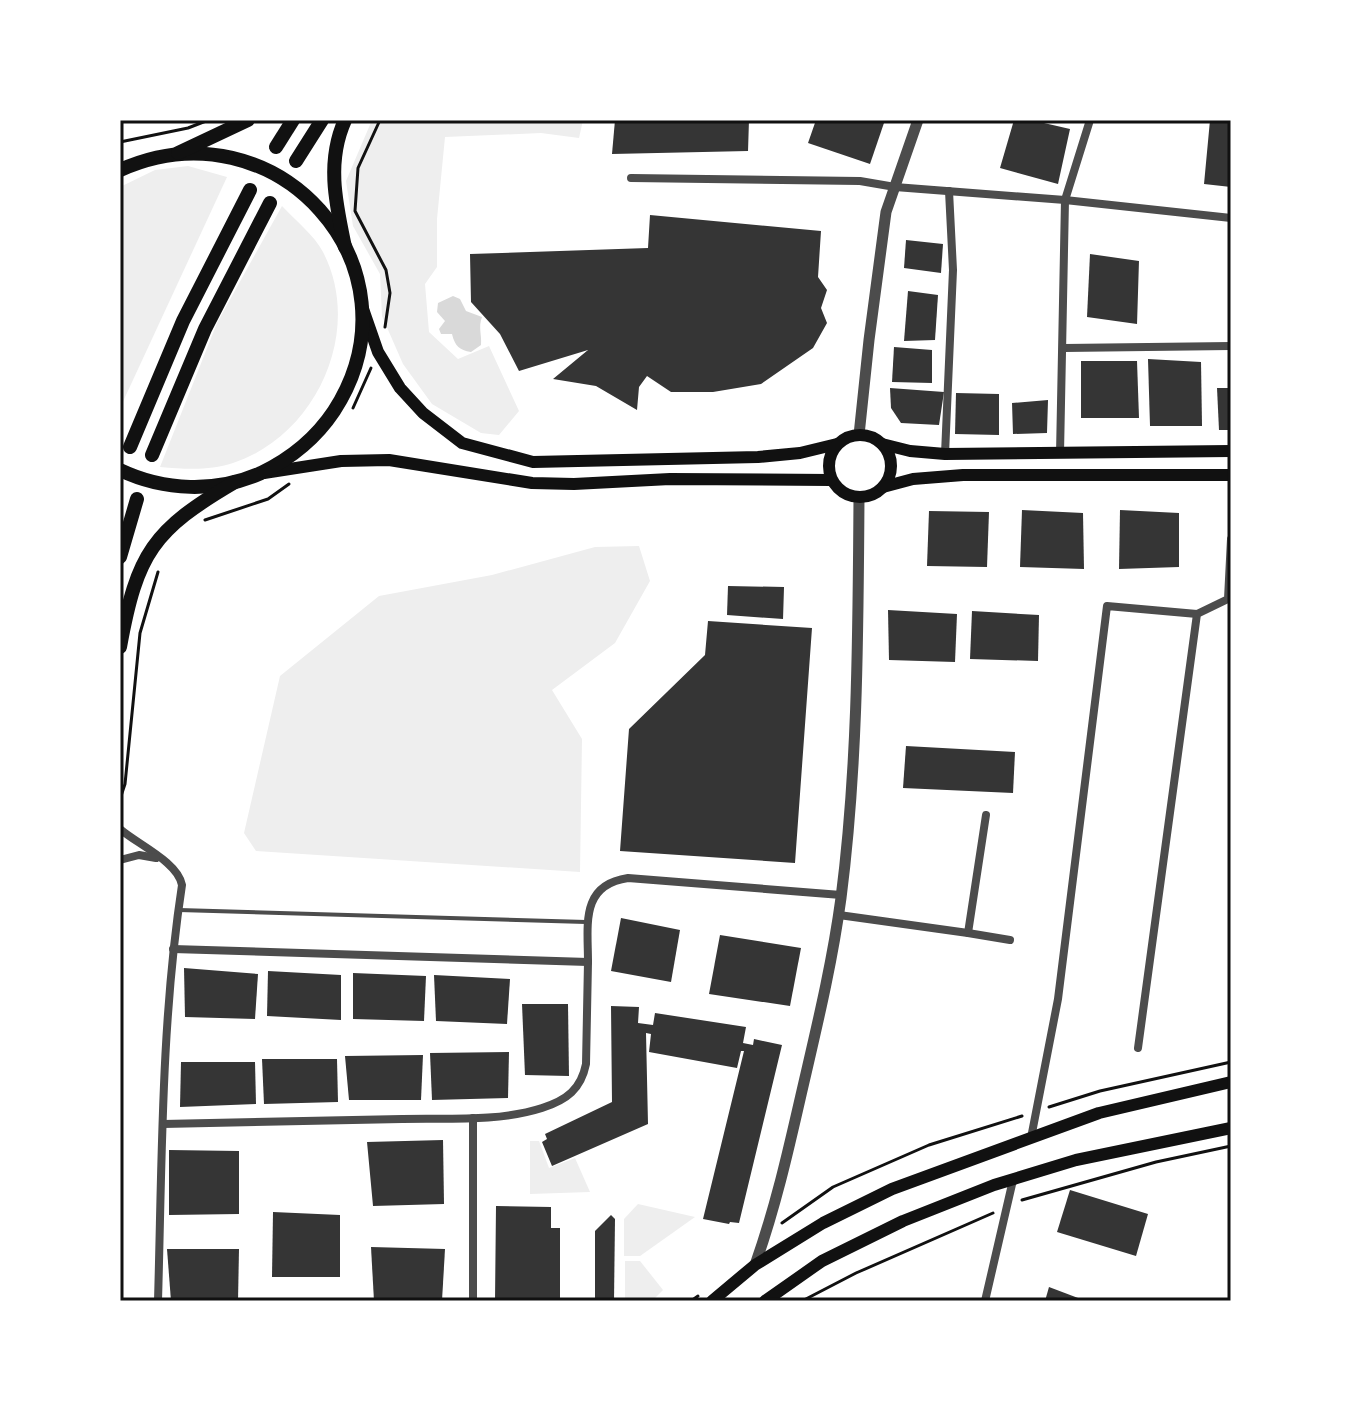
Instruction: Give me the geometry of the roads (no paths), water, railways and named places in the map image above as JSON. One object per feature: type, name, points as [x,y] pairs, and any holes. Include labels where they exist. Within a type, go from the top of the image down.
[{"type":"main road","points":[[124,167],[178,153],[248,120]]},
{"type":"main road","points":[[276,147],[293,120]]},
{"type":"main road","points":[[296,161],[322,120]]},
{"type":"main road","points":[[120,470],[150,482],[178,486],[207,487],[235,482],[282,462],[304,446],[338,404],[358,353],[361,326],[357,281],[345,247],[333,178],[334,155],[345,120]]},
{"type":"main road","points":[[178,153],[233,157],[284,178],[325,216],[345,247]]},
{"type":"main road","points":[[130,447],[173,342],[250,190]]},
{"type":"main road","points":[[152,455],[212,316],[270,203]]},
{"type":"main road","points":[[360,298],[378,352],[400,388],[423,413],[462,443],[533,462],[758,457],[800,453],[859,435],[910,451],[945,454],[1231,451]]},
{"type":"main road","points":[[837,444],[829,461],[831,480],[843,493],[859,498],[876,493],[883,487],[891,470],[882,444]]},
{"type":"main road","points":[[257,474],[332,462],[377,460],[532,483],[670,479],[831,480]]},
{"type":"main road","points":[[883,487],[913,479],[963,475],[1231,475]]},
{"type":"main road","points":[[120,647],[132,593],[141,566],[154,544],[185,513],[235,482]]},
{"type":"main road","points":[[120,557],[137,499]]},
{"type":"main road","points":[[712,1301],[755,1265],[823,1223],[892,1189],[1099,1113],[1231,1082]]},
{"type":"main road","points":[[765,1301],[822,1261],[903,1221],[1013,1180],[1076,1160],[1231,1128]]},
{"type":"street","points":[[859,435],[886,212],[918,120]]},
{"type":"street","points":[[1060,454],[1065,200],[1090,120]]},
{"type":"street","points":[[631,178],[860,181],[895,187],[1065,200],[1231,218]]},
{"type":"street","points":[[945,454],[953,270],[949,191]]},
{"type":"street","points":[[1064,348],[1231,346]]},
{"type":"street","points":[[755,1265],[776,1201],[827,981],[839,915],[849,818],[858,633],[859,498]]},
{"type":"street","points":[[1031,1138],[1058,999],[1107,606],[1197,614],[1228,599],[1231,539]]},
{"type":"street","points":[[1138,1048],[1197,614]]},
{"type":"street","points":[[968,933],[986,815]]},
{"type":"street","points":[[120,829],[172,867],[181,878],[173,949],[163,1124],[158,1301]]},
{"type":"street","points":[[120,860],[139,855],[161,860]]},
{"type":"street","points":[[163,1124],[473,1118],[545,1107],[575,1091],[583,1080],[586,1064],[588,922],[594,896],[604,886],[628,878],[841,895]]},
{"type":"street","points":[[839,915],[1010,940]]},
{"type":"street","points":[[173,949],[588,962]]},
{"type":"street","points":[[473,1118],[473,1301]]},
{"type":"street","points":[[985,1301],[1013,1180]]},
{"type":"lane","points":[[178,910],[588,922]]}]
